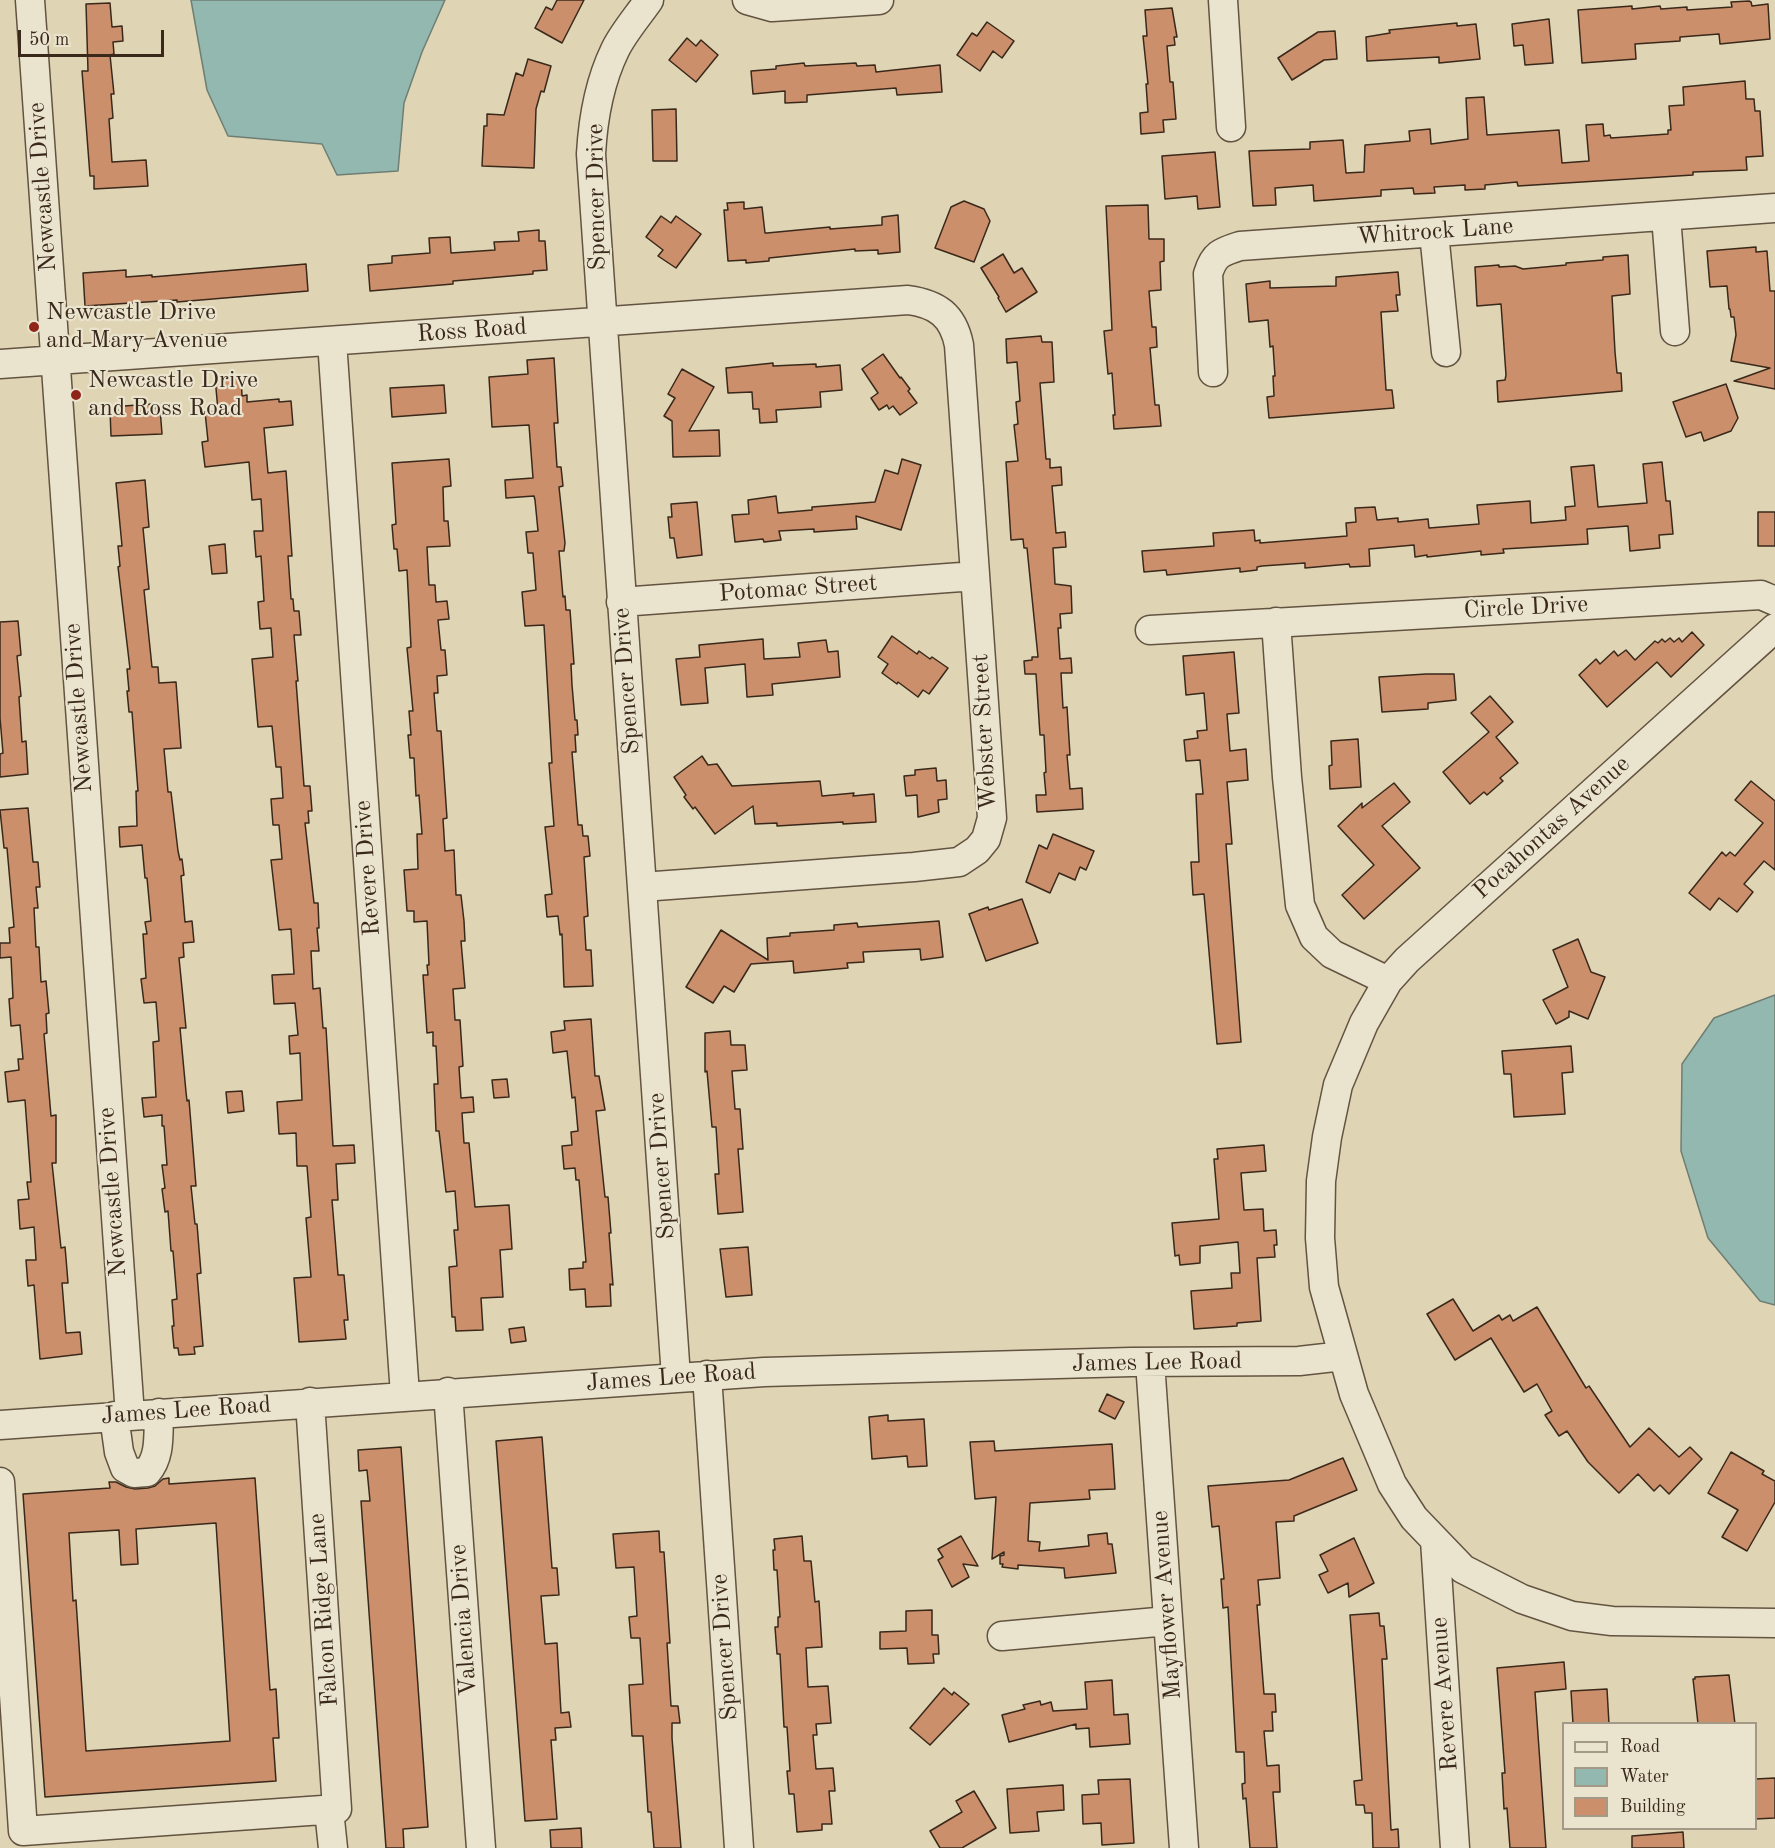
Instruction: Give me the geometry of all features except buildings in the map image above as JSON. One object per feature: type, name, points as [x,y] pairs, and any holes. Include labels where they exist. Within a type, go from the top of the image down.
[{"type":"street","name":"Newcastle Drive","points":[[30,0],[122,1416],[119,1452],[125,1468],[134,1473],[147,1472],[155,1464],[158,1450],[159,1413]]},
{"type":"street","name":"Spencer Drive","points":[[649,0],[616,48],[604,76],[593,119],[591,154],[676,1377]]},
{"type":"street","points":[[747,0],[772,7],[879,0]]},
{"type":"street","points":[[1223,0],[1232,127]]},
{"type":"street","name":"Whitrock Lane","points":[[1213,372],[1208,274],[1212,260],[1224,251],[1240,246],[1775,208]]},
{"type":"street","points":[[1666,216],[1675,331]]},
{"type":"street","points":[[1434,232],[1446,352]]},
{"type":"street","name":"Ross Road","points":[[0,364],[908,300],[921,302],[942,312]]},
{"type":"street","name":"Webster Street","points":[[642,887],[959,862],[977,850],[986,839],[992,818],[959,345],[956,331],[942,312]]},
{"type":"street","name":"Revere Drive","points":[[332,341],[405,1395]]},
{"type":"street","name":"Potomac Street","points":[[621,602],[975,576]]},
{"type":"street","name":"Circle Drive","points":[[1150,630],[1761,595],[1775,601]]},
{"type":"street","points":[[1276,622],[1287,777],[1300,905],[1314,937],[1332,954],[1388,981]]},
{"type":"street","name":"Pocahontas Avenue","points":[[1775,628],[1424,945],[1388,981],[1364,1023],[1338,1085],[1321,1181],[1320,1238],[1324,1287],[1354,1394],[1392,1485],[1414,1518],[1463,1569],[1522,1599],[1572,1616],[1612,1621],[1775,1623]]},
{"type":"street","name":"James Lee Road","points":[[0,1425],[448,1392],[764,1372],[1150,1362],[1299,1361],[1343,1356]]},
{"type":"street","name":"Mayflower Avenue","points":[[1150,1362],[1184,1848]]},
{"type":"street","name":"Spencer Drive","points":[[707,1375],[739,1848]]},
{"type":"street","name":"Valencia Drive","points":[[448,1392],[481,1848]]},
{"type":"street","name":"Falcon Ridge Lane","points":[[310,1402],[337,1809],[329,1810],[333,1848]]},
{"type":"street","points":[[0,1482],[23,1831],[26,1839],[329,1810]]},
{"type":"street","name":"Revere Avenue","points":[[1435,1540],[1455,1848]]},
{"type":"street","points":[[1002,1636],[1168,1622]]},
{"type":"water","points":[[191,0],[445,0],[422,52],[404,103],[398,171],[337,175],[322,144],[228,136],[207,90]]},
{"type":"water","points":[[1775,995],[1775,1305],[1760,1301],[1708,1238],[1681,1151],[1682,1064],[1714,1018]]},
{"type":"place","name":"Newcastle Drive and Mary Avenue","points":[[34,327]]},
{"type":"place","name":"Newcastle Drive and Ross Road","points":[[76,395]]}]
